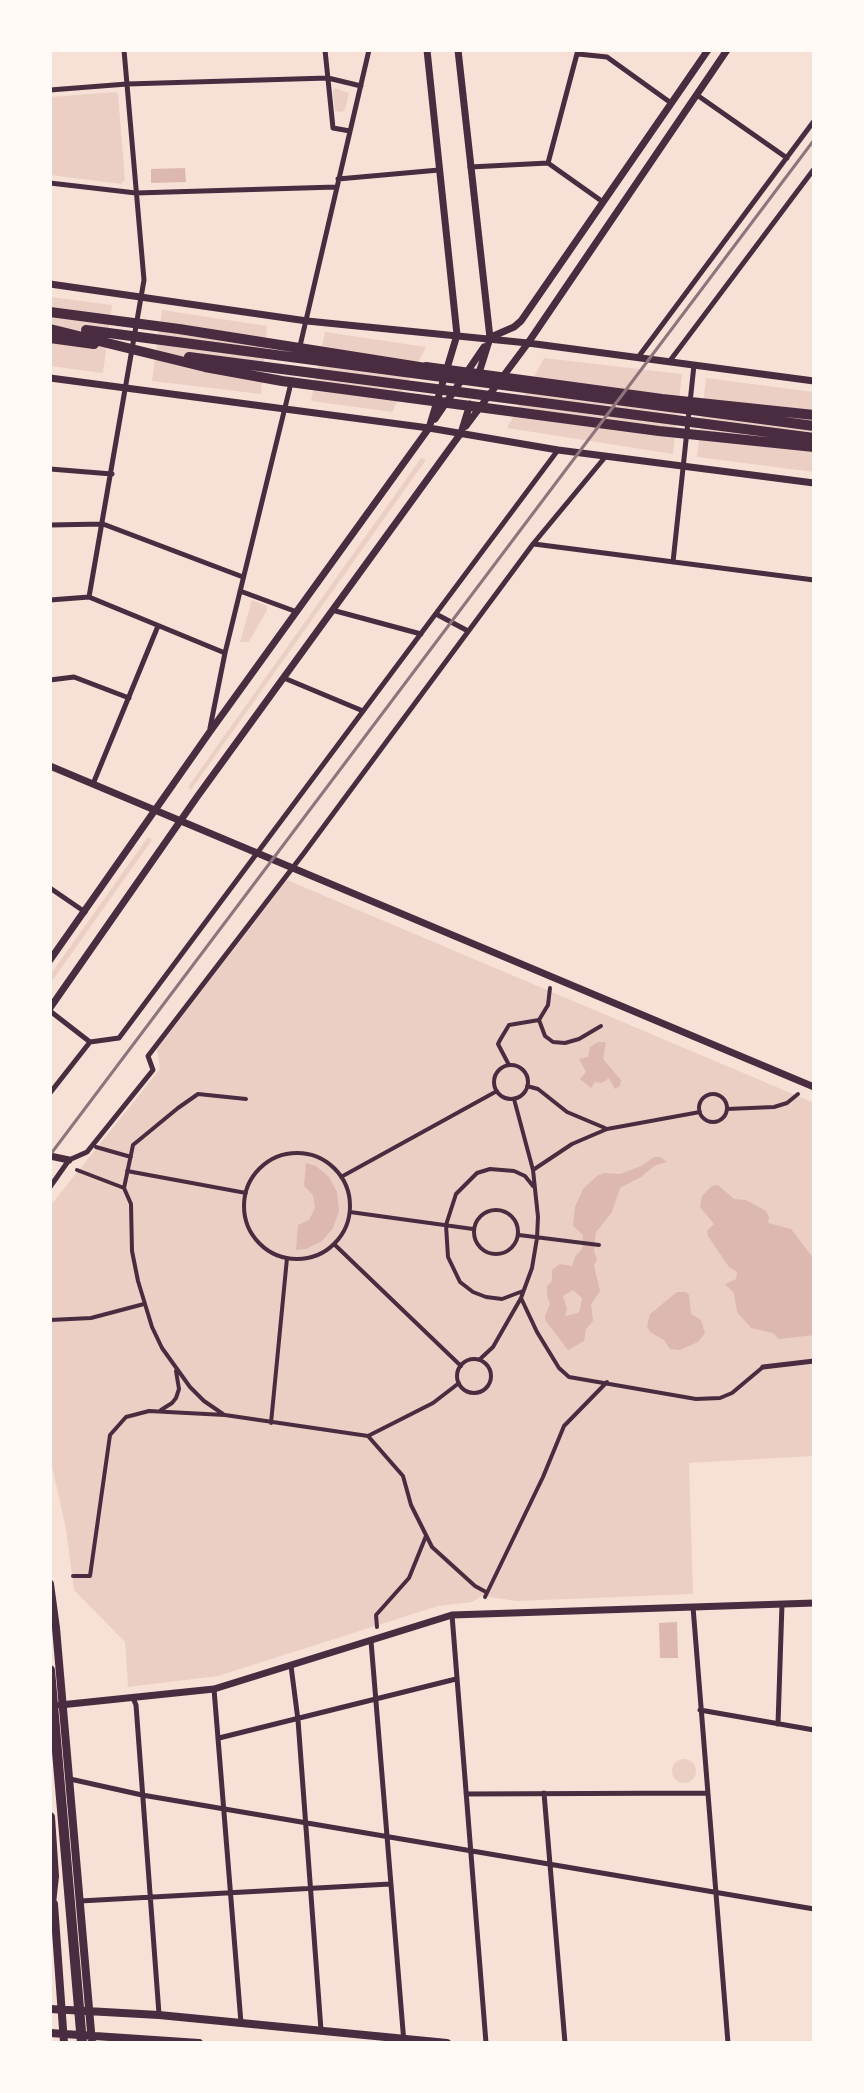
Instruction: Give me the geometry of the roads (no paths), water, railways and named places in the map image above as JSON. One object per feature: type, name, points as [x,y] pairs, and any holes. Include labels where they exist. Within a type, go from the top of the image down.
[{"type":"highway","points":[[50,312],[179,329],[364,363],[662,402],[814,415]]},
{"type":"highway","points":[[50,327],[527,384],[814,426]]},
{"type":"highway","points":[[50,327],[205,367],[273,380],[659,431],[814,439]]},
{"type":"highway","points":[[50,338],[787,439],[814,447]]},
{"type":"highway","points":[[50,1670],[82,2043]]},
{"type":"highway","points":[[50,1817],[54,1876],[50,1913]]},
{"type":"main road","points":[[50,1584],[92,2038]]},
{"type":"main road","points":[[50,1861],[64,2043]]},
{"type":"main road","points":[[50,2009],[90,2009],[447,2043]]},
{"type":"main road","points":[[50,2033],[199,2043]]},
{"type":"street","points":[[89,597],[144,280],[124,50]]},
{"type":"street","points":[[325,50],[333,128],[350,131]]},
{"type":"street","points":[[209,733],[225,653],[307,321],[369,50]]},
{"type":"street","points":[[427,50],[457,335],[429,428]]},
{"type":"street","points":[[458,50],[490,338],[461,433]]},
{"type":"street","points":[[50,960],[490,338],[521,321],[708,50]]},
{"type":"street","points":[[90,1042],[50,1010],[181,820],[528,343],[727,50]]},
{"type":"street","points":[[548,163],[578,52],[607,57],[671,103]]},
{"type":"street","points":[[50,90],[127,84],[328,78],[361,86]]},
{"type":"street","points":[[697,95],[787,158]]},
{"type":"street","points":[[639,356],[814,121]]},
{"type":"street","points":[[469,167],[548,163],[603,202]]},
{"type":"street","points":[[669,362],[814,169]]},
{"type":"street","points":[[338,179],[439,170]]},
{"type":"street","points":[[50,183],[136,193],[336,187]]},
{"type":"street","points":[[50,284],[307,321],[490,338],[814,381]]},
{"type":"street","points":[[673,562],[694,365]]},
{"type":"street","points":[[50,378],[814,483]]},
{"type":"street","points":[[50,1093],[90,1042],[119,1038],[558,450]]},
{"type":"street","points":[[50,1187],[69,1160],[87,1152],[153,1070],[148,1056],[300,858],[533,544],[606,456]]},
{"type":"street","points":[[50,469],[112,474]]},
{"type":"street","points":[[50,525],[103,524],[244,577]]},
{"type":"street","points":[[533,544],[814,580]]},
{"type":"street","points":[[240,591],[297,612]]},
{"type":"street","points":[[50,600],[89,597],[225,653]]},
{"type":"street","points":[[332,610],[421,634]]},
{"type":"street","points":[[436,614],[468,631]]},
{"type":"street","points":[[93,784],[158,626]]},
{"type":"street","points":[[50,680],[74,677],[129,698]]},
{"type":"street","points":[[284,678],[363,711]]},
{"type":"street","points":[[50,766],[814,1087]]},
{"type":"street","points":[[50,888],[85,912]]},
{"type":"street","points":[[509,1065],[496,1075],[497,1091],[504,1098],[514,1099],[527,1086],[523,1071],[509,1065],[498,1044],[509,1025],[539,1020],[548,1005],[550,988]]},
{"type":"street","points":[[539,1020],[545,1036],[553,1042],[579,1039],[601,1026]]},
{"type":"street","points":[[527,1086],[538,1089],[567,1112],[607,1129]]},
{"type":"street","points":[[341,1177],[497,1091]]},
{"type":"street","points":[[225,1415],[204,1401],[162,1348],[144,1304],[132,1251],[131,1204],[124,1188],[133,1145],[198,1094],[246,1099]]},
{"type":"street","points":[[727,1109],[774,1107],[787,1103],[798,1094]]},
{"type":"street","points":[[709,1095],[722,1098],[727,1109],[723,1118],[716,1122],[708,1121],[700,1112],[700,1104],[709,1095]]},
{"type":"street","points":[[479,1360],[493,1347],[521,1298],[532,1268],[537,1238],[536,1188],[514,1099]]},
{"type":"street","points":[[533,1170],[572,1144],[607,1129],[700,1112]]},
{"type":"street","points":[[96,1147],[131,1157]]},
{"type":"street","points":[[284,1155],[312,1156],[329,1164],[341,1177],[349,1197],[350,1212],[343,1232],[334,1244],[312,1257],[287,1258],[269,1251],[255,1238],[244,1212],[246,1193],[260,1169],[284,1155]]},
{"type":"street","points":[[50,1156],[69,1160]]},
{"type":"street","points":[[523,1291],[502,1299],[486,1297],[460,1282],[448,1257],[446,1225],[456,1194],[477,1173],[490,1169],[514,1171],[525,1176],[536,1188]]},
{"type":"street","points":[[77,1170],[124,1188]]},
{"type":"street","points":[[127,1171],[246,1193]]},
{"type":"street","points":[[499,1210],[514,1219],[519,1235],[510,1250],[493,1255],[478,1246],[473,1229],[482,1214],[499,1210]]},
{"type":"street","points":[[350,1212],[473,1229]]},
{"type":"street","points":[[519,1235],[599,1245]]},
{"type":"street","points":[[334,1244],[461,1366]]},
{"type":"street","points":[[271,1423],[287,1258]]},
{"type":"street","points":[[521,1298],[537,1332],[559,1368],[569,1377],[696,1399],[720,1398],[732,1393],[763,1367],[814,1361]]},
{"type":"street","points":[[50,1320],[91,1318],[144,1304]]},
{"type":"street","points":[[469,1360],[479,1360],[487,1365],[491,1374],[486,1389],[471,1393],[459,1383],[461,1366],[469,1360]]},
{"type":"street","points":[[159,1411],[167,1408],[176,1398],[179,1381],[176,1369]]},
{"type":"street","points":[[368,1436],[403,1476],[411,1505],[432,1547],[486,1594],[564,1426],[607,1382]]},
{"type":"street","points":[[73,1576],[90,1576],[110,1435],[126,1417],[159,1411],[225,1415],[368,1436],[433,1403],[459,1383]]},
{"type":"street","points":[[377,1627],[376,1615],[409,1578],[426,1536]]},
{"type":"street","points":[[50,1707],[214,1689],[452,1615],[814,1603]]},
{"type":"street","points":[[778,1724],[782,1604]]},
{"type":"street","points":[[693,1607],[728,2043]]},
{"type":"street","points":[[452,1615],[486,2043]]},
{"type":"street","points":[[371,1641],[404,2041]]},
{"type":"street","points":[[291,1666],[298,1720],[321,2030]]},
{"type":"street","points":[[219,1738],[456,1679]]},
{"type":"street","points":[[214,1689],[242,2023]]},
{"type":"street","points":[[133,1698],[159,2015]]},
{"type":"street","points":[[700,1710],[814,1730]]},
{"type":"street","points":[[70,1779],[142,1795],[814,1909]]},
{"type":"street","points":[[544,1793],[565,2043]]},
{"type":"street","points":[[466,1794],[706,1793]]},
{"type":"street","points":[[80,1901],[390,1884]]},
{"type":"railway","points":[[50,1155],[814,140]]}]
